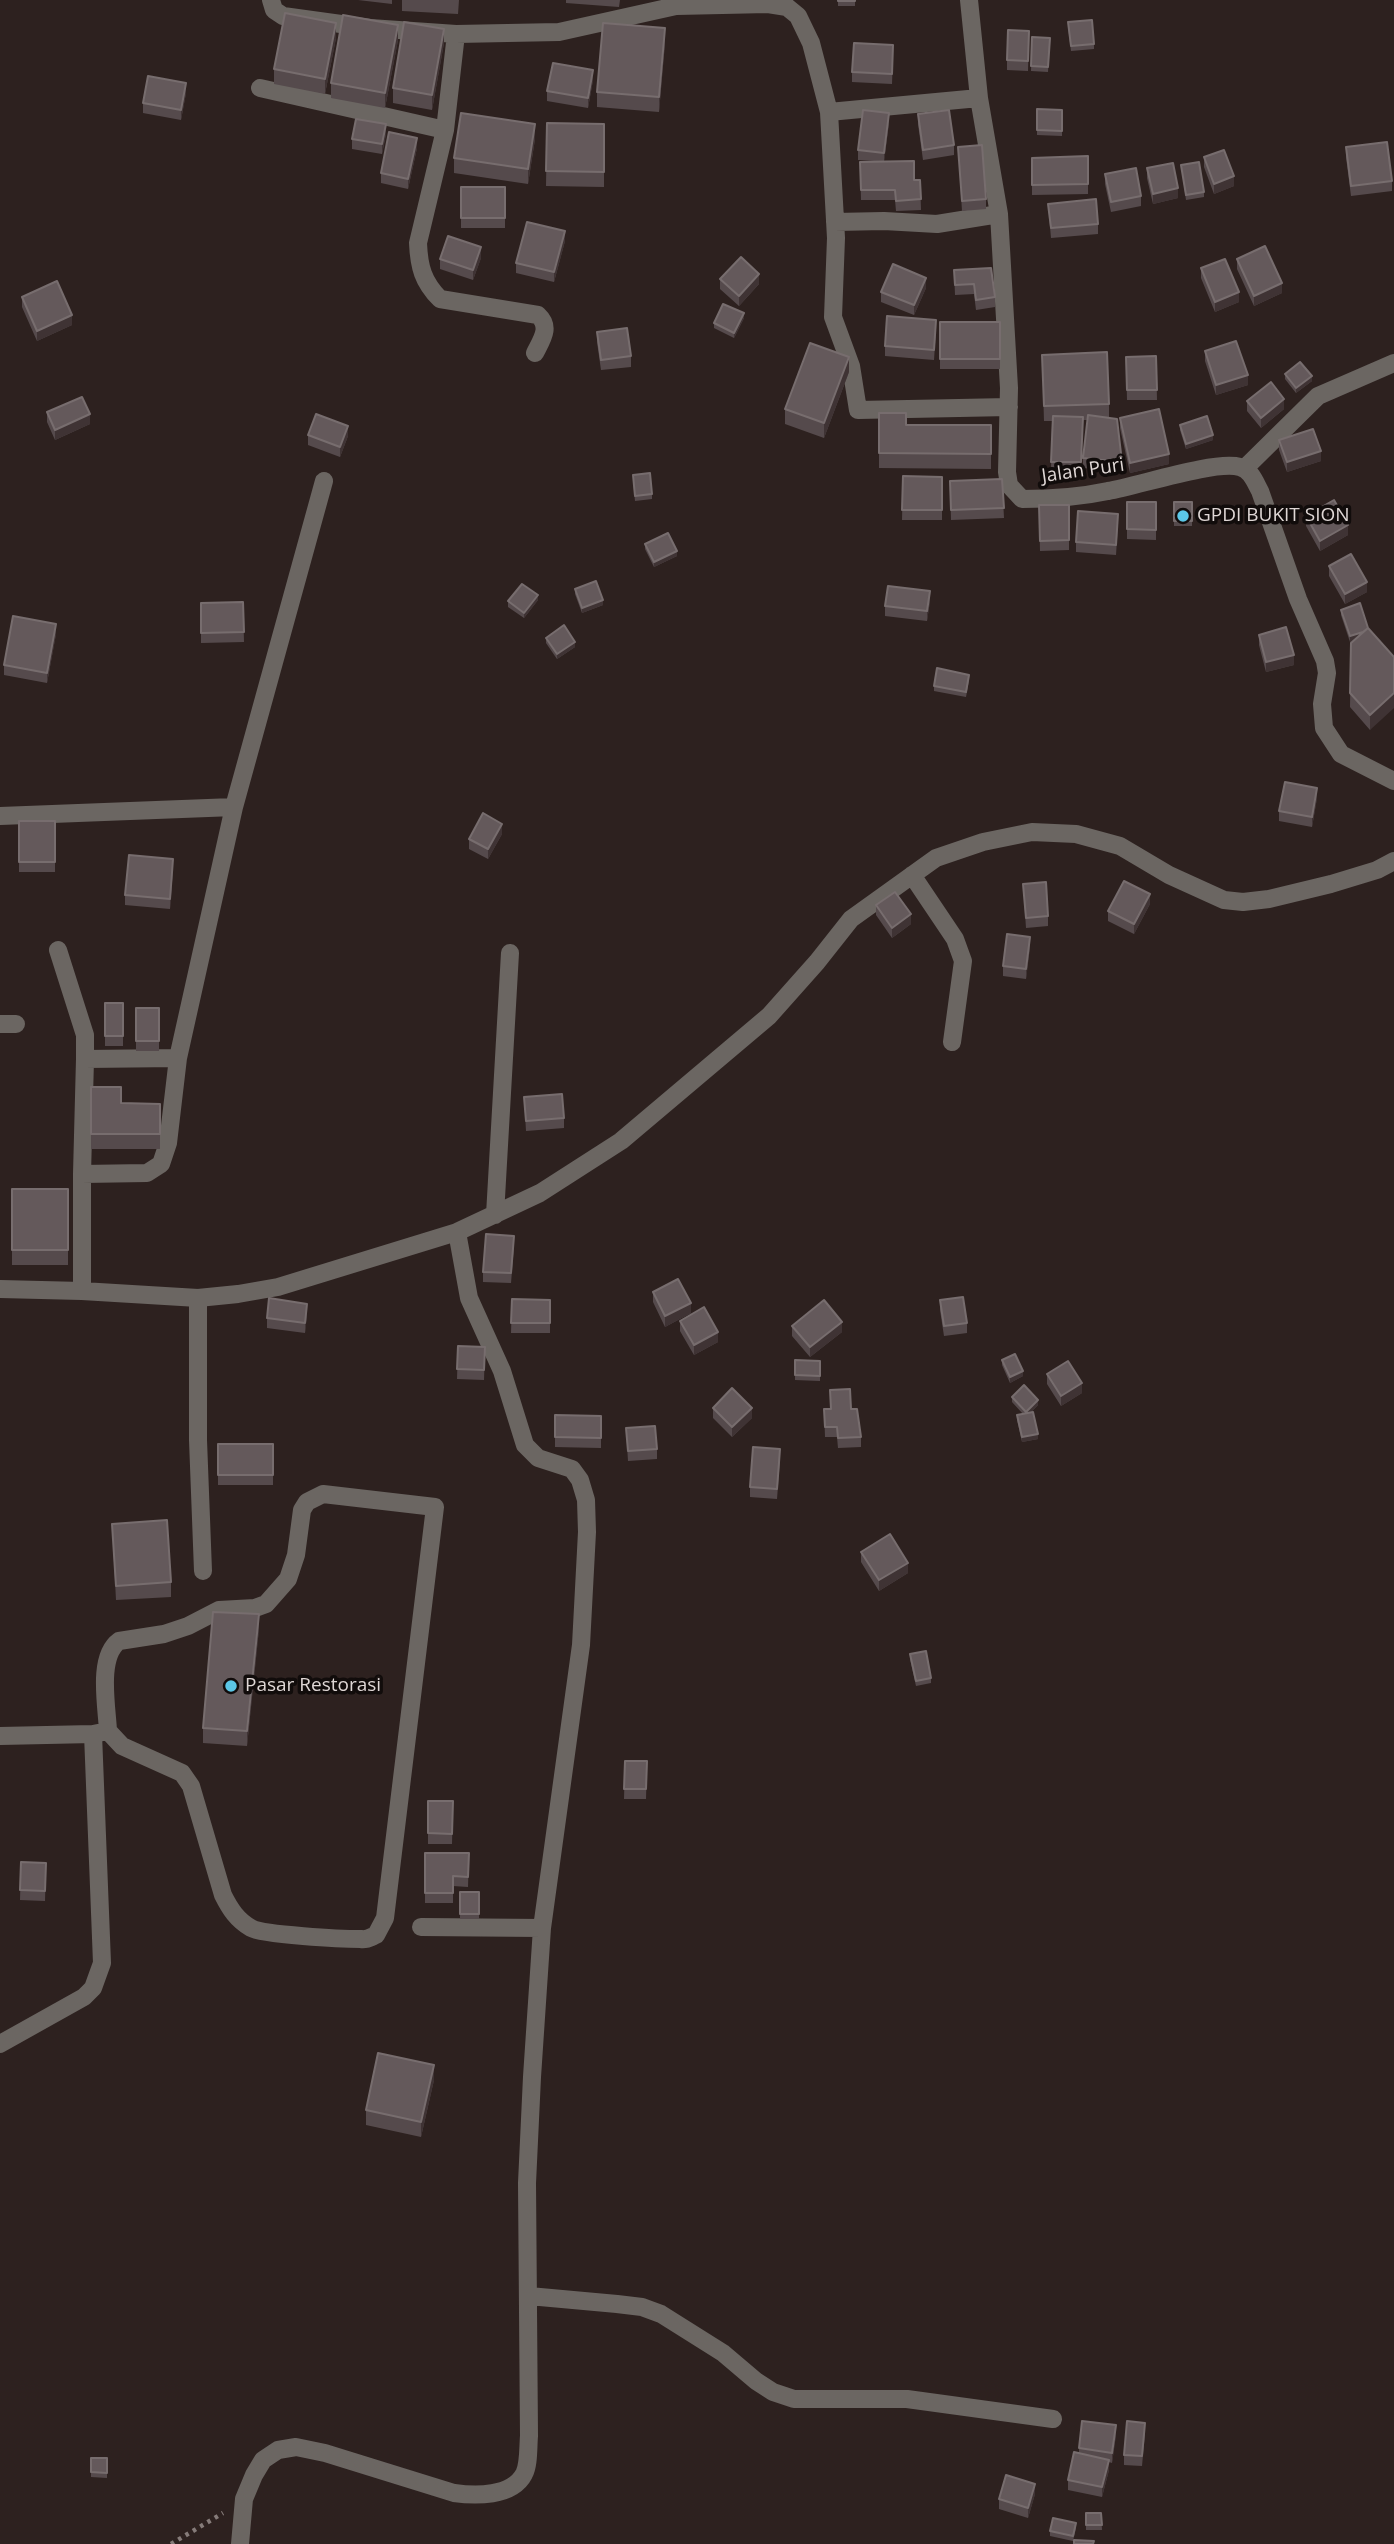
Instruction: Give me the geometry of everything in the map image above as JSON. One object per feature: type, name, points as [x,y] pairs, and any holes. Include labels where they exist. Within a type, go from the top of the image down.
[{"type":"street","points":[[271,0],[274,10],[283,16],[344,25],[456,34],[559,32],[677,6],[768,4],[787,7],[798,16],[811,43],[830,112],[835,222],[833,317],[850,366],[858,410],[1009,407]]},
{"type":"street","name":"Jalan Puri","points":[[969,0],[979,97],[999,214],[1009,407],[1009,485],[1022,499],[1051,499],[1107,492],[1209,468],[1245,468]]},
{"type":"street","points":[[456,34],[445,130],[418,243],[419,262],[424,280],[440,299],[538,315],[544,321],[546,329],[535,353]]},
{"type":"street","points":[[260,88],[445,130]]},
{"type":"street","points":[[830,112],[979,97]]},
{"type":"street","points":[[835,222],[937,224],[999,214]]},
{"type":"street","points":[[1394,363],[1318,396],[1245,468],[1260,491],[1298,599],[1325,661],[1327,673],[1322,704],[1324,728],[1340,754],[1394,781]]},
{"type":"street","points":[[82,1174],[147,1173],[161,1164],[168,1143],[178,1058],[234,807],[324,481]]},
{"type":"street","points":[[0,816],[234,807]]},
{"type":"street","points":[[0,1289],[198,1298],[278,1287],[457,1232],[540,1193],[621,1141],[769,1016],[851,919],[936,858],[983,842],[1032,832],[1076,834],[1120,846],[1204,891],[1224,900],[1234,901],[1269,899],[1331,884],[1394,862]]},
{"type":"street","points":[[912,875],[955,939],[962,961],[952,1042]]},
{"type":"street","points":[[58,950],[85,1035],[82,1291]]},
{"type":"street","points":[[495,1214],[510,953]]},
{"type":"street","points":[[85,1059],[178,1058]]},
{"type":"street","points":[[240,2544],[244,2499],[263,2460],[278,2450],[296,2447],[325,2453],[454,2493],[473,2496],[511,2487],[524,2474],[529,2436],[527,2183],[542,1928],[581,1645],[587,1532],[586,1500],[580,1480],[572,1469],[538,1458],[525,1445],[502,1371],[469,1298],[457,1232]]},
{"type":"street","points":[[198,1298],[198,1440],[203,1571]]},
{"type":"street","points":[[0,1736],[101,1732],[122,1746],[170,1766],[182,1773],[191,1786],[223,1895],[241,1921],[254,1930],[289,1934],[361,1940],[376,1935],[386,1918],[435,1507],[323,1494],[313,1497],[306,1502],[302,1510],[296,1555],[288,1580],[266,1604],[255,1608],[219,1610],[188,1626],[164,1634],[119,1641],[113,1646],[105,1670],[101,1732],[102,1963],[99,1975],[93,1988],[84,1997],[0,2044]]},
{"type":"street","points":[[421,1927],[542,1928]]},
{"type":"street","points":[[528,2296],[642,2307],[661,2314],[723,2353],[773,2392],[794,2399],[907,2399],[1053,2419]]},
{"type":"path","points":[[171,2544],[244,2499]]},
{"type":"building","points":[[285,13],[336,23],[325,79],[274,69]]},
{"type":"building","points":[[343,15],[398,25],[385,93],[331,83]]},
{"type":"building","points":[[1092,20],[1094,44],[1071,46],[1068,22]]},
{"type":"building","points":[[404,22],[444,29],[432,95],[393,88]]},
{"type":"building","points":[[603,23],[665,28],[659,97],[597,92]]},
{"type":"building","points":[[1008,30],[1029,31],[1028,61],[1007,60]]},
{"type":"building","points":[[1032,37],[1050,38],[1048,67],[1031,66]]},
{"type":"building","points":[[854,43],[893,45],[892,74],[852,72]]},
{"type":"building","points":[[553,63],[593,70],[588,98],[547,91]]},
{"type":"building","points":[[148,76],[186,83],[181,110],[143,103]]},
{"type":"building","points":[[1037,109],[1062,110],[1062,131],[1037,130]]},
{"type":"building","points":[[863,110],[889,113],[884,153],[858,150]]},
{"type":"building","points":[[949,110],[954,145],[923,150],[918,114]]},
{"type":"building","points":[[461,113],[535,124],[528,169],[454,158]]},
{"type":"building","points":[[356,119],[386,124],[382,144],[352,139]]},
{"type":"building","points":[[547,123],[604,124],[604,172],[546,171]]},
{"type":"building","points":[[389,132],[417,138],[408,179],[381,173]]},
{"type":"building","points":[[1387,142],[1392,181],[1351,186],[1346,147]]},
{"type":"building","points":[[982,145],[986,199],[962,201],[958,147]]},
{"type":"building","points":[[1224,150],[1234,176],[1214,184],[1204,157]]},
{"type":"building","points":[[1088,156],[1088,184],[1032,185],[1032,158]]},
{"type":"building","points":[[914,161],[914,180],[920,180],[921,199],[896,201],[895,190],[861,190],[860,162]]},
{"type":"building","points":[[1199,162],[1204,192],[1186,195],[1181,165]]},
{"type":"building","points":[[1173,163],[1178,188],[1153,194],[1147,168]]},
{"type":"building","points":[[1136,168],[1141,196],[1111,202],[1105,174]]},
{"type":"building","points":[[461,187],[505,187],[505,218],[461,218]]},
{"type":"building","points":[[1096,199],[1098,224],[1051,228],[1048,204]]},
{"type":"building","points":[[527,222],[565,231],[554,272],[516,263]]},
{"type":"building","points":[[448,236],[481,247],[473,270],[440,259]]},
{"type":"building","points":[[1265,246],[1282,283],[1254,296],[1237,259]]},
{"type":"building","points":[[741,257],[759,274],[739,296],[720,279]]},
{"type":"building","points":[[1225,259],[1239,292],[1215,302],[1201,268]]},
{"type":"building","points":[[893,264],[926,278],[914,305],[881,292]]},
{"type":"building","points":[[991,268],[995,297],[976,300],[974,284],[955,285],[954,270]]},
{"type":"building","points":[[57,281],[72,315],[37,331],[22,297]]},
{"type":"building","points":[[723,304],[744,313],[734,333],[714,323]]},
{"type":"building","points":[[887,316],[936,320],[934,350],[885,346]]},
{"type":"building","points":[[940,322],[1000,322],[1000,359],[940,359]]},
{"type":"building","points":[[627,328],[631,356],[601,360],[597,332]]},
{"type":"building","points":[[1236,341],[1248,375],[1216,385],[1205,351]]},
{"type":"building","points":[[810,343],[849,357],[824,423],[785,409]]},
{"type":"building","points":[[1107,352],[1109,404],[1044,406],[1042,355]]},
{"type":"building","points":[[1156,356],[1157,390],[1127,390],[1126,357]]},
{"type":"building","points":[[1300,362],[1312,376],[1296,388],[1285,374]]},
{"type":"building","points":[[1271,382],[1284,399],[1261,418],[1247,401]]},
{"type":"building","points":[[82,397],[90,414],[55,430],[47,412]]},
{"type":"building","points":[[1159,409],[1169,454],[1130,463],[1120,418]]},
{"type":"building","points":[[879,413],[906,413],[906,425],[991,425],[991,454],[879,453]]},
{"type":"building","points":[[316,414],[348,426],[340,447],[308,435]]},
{"type":"building","points":[[1088,415],[1117,419],[1122,462],[1083,458]]},
{"type":"building","points":[[1053,416],[1083,417],[1081,462],[1051,462]]},
{"type":"building","points":[[1207,416],[1213,435],[1186,444],[1180,425]]},
{"type":"building","points":[[1313,429],[1321,451],[1287,462],[1279,440]]},
{"type":"building","points":[[650,473],[652,494],[635,496],[633,475]]},
{"type":"building","points":[[903,476],[942,477],[942,510],[902,510]]},
{"type":"building","points":[[1002,479],[1004,508],[951,510],[950,481]]},
{"type":"building","points":[[1334,500],[1348,525],[1320,541],[1306,516]]},
{"type":"building","points":[[1127,502],[1156,502],[1156,530],[1127,529]]},
{"type":"building","name":"GPDI BUKIT SION","points":[[1174,502],[1192,502],[1192,521],[1174,521]]},
{"type":"building","points":[[1039,505],[1069,505],[1069,540],[1040,541]]},
{"type":"building","points":[[1078,511],[1118,514],[1116,545],[1076,542]]},
{"type":"building","points":[[668,533],[677,551],[654,562],[645,544]]},
{"type":"building","points":[[1351,554],[1367,582],[1345,594],[1329,566]]},
{"type":"building","points":[[596,581],[603,600],[582,608],[575,589]]},
{"type":"building","points":[[522,584],[538,595],[524,613],[508,601]]},
{"type":"building","points":[[888,586],[930,591],[927,611],[885,606]]},
{"type":"building","points":[[243,602],[244,632],[201,633],[201,603]]},
{"type":"building","points":[[1360,603],[1368,628],[1350,636],[1341,610]]},
{"type":"building","points":[[13,616],[56,624],[47,673],[4,665]]},
{"type":"building","points":[[564,625],[575,642],[557,654],[546,638]]},
{"type":"building","points":[[1286,627],[1294,655],[1266,662],[1259,635]]},
{"type":"building","points":[[1368,628],[1394,657],[1394,693],[1370,715],[1350,693],[1351,643]]},
{"type":"building","points":[[937,668],[969,675],[966,692],[934,686]]},
{"type":"building","points":[[1285,782],[1317,788],[1312,817],[1279,811]]},
{"type":"building","points":[[483,813],[502,824],[488,849],[469,839]]},
{"type":"building","points":[[19,821],[55,821],[55,862],[19,862]]},
{"type":"building","points":[[129,855],[173,859],[170,899],[125,895]]},
{"type":"building","points":[[1124,881],[1150,894],[1134,924],[1108,911]]},
{"type":"building","points":[[1046,882],[1048,916],[1026,918],[1023,884]]},
{"type":"building","points":[[895,892],[911,914],[892,928],[876,905]]},
{"type":"building","points":[[1007,934],[1030,937],[1026,969],[1003,966]]},
{"type":"building","points":[[105,1003],[123,1003],[123,1036],[105,1036]]},
{"type":"building","points":[[136,1008],[159,1008],[159,1041],[136,1041]]},
{"type":"building","points":[[91,1087],[121,1087],[121,1103],[160,1104],[160,1134],[91,1134]]},
{"type":"building","points":[[562,1094],[564,1118],[526,1121],[524,1097]]},
{"type":"building","points":[[12,1189],[68,1189],[68,1250],[12,1250]]},
{"type":"building","points":[[486,1234],[514,1236],[511,1273],[483,1272]]},
{"type":"building","points":[[678,1279],[691,1303],[665,1316],[653,1292]]},
{"type":"building","points":[[963,1297],[967,1323],[944,1326],[940,1300]]},
{"type":"building","points":[[269,1298],[307,1304],[305,1323],[267,1318]]},
{"type":"building","points":[[512,1299],[550,1300],[550,1323],[511,1323]]},
{"type":"building","points":[[824,1300],[842,1322],[810,1347],[792,1326]]},
{"type":"building","points":[[704,1307],[718,1332],[694,1345],[680,1321]]},
{"type":"building","points":[[458,1346],[485,1347],[484,1370],[457,1369]]},
{"type":"building","points":[[1015,1354],[1023,1371],[1010,1377],[1002,1360]]},
{"type":"building","points":[[795,1360],[820,1361],[820,1376],[795,1375]]},
{"type":"building","points":[[1068,1361],[1082,1383],[1061,1396],[1047,1374]]},
{"type":"building","points":[[1024,1385],[1038,1400],[1026,1412],[1012,1397]]},
{"type":"building","points":[[732,1388],[752,1408],[732,1427],[713,1408]]},
{"type":"building","points":[[850,1389],[851,1409],[857,1409],[861,1437],[838,1438],[837,1427],[825,1427],[824,1409],[831,1409],[830,1390]]},
{"type":"building","points":[[1033,1412],[1038,1434],[1022,1437],[1017,1415]]},
{"type":"building","points":[[555,1415],[601,1416],[601,1438],[555,1437]]},
{"type":"building","points":[[655,1426],[657,1449],[628,1451],[626,1428]]},
{"type":"building","points":[[218,1444],[273,1444],[273,1475],[218,1475]]},
{"type":"building","points":[[753,1447],[780,1449],[777,1489],[750,1487]]},
{"type":"building","points":[[167,1520],[171,1582],[116,1586],[112,1524]]},
{"type":"building","points":[[890,1534],[908,1563],[879,1580],[861,1552]]},
{"type":"building","name":"Pasar Restorasi","points":[[213,1612],[259,1614],[247,1731],[203,1728]]},
{"type":"building","points":[[926,1651],[931,1678],[916,1681],[910,1654]]},
{"type":"building","points":[[625,1761],[647,1761],[646,1789],[624,1789]]},
{"type":"building","points":[[428,1801],[453,1801],[452,1834],[428,1833]]},
{"type":"building","points":[[425,1853],[469,1853],[468,1877],[453,1876],[453,1893],[425,1893]]},
{"type":"building","points":[[21,1862],[46,1863],[45,1891],[20,1890]]},
{"type":"building","points":[[460,1892],[479,1892],[479,1914],[460,1914]]},
{"type":"building","points":[[378,2053],[434,2065],[421,2122],[366,2110]]},
{"type":"building","points":[[1082,2421],[1116,2425],[1112,2453],[1079,2448]]},
{"type":"building","points":[[1127,2421],[1145,2423],[1142,2456],[1124,2455]]},
{"type":"building","points":[[1074,2452],[1109,2460],[1102,2487],[1068,2480]]},
{"type":"building","points":[[91,2458],[107,2458],[107,2473],[91,2472]]},
{"type":"building","points":[[1006,2475],[1035,2484],[1028,2508],[999,2499]]},
{"type":"building","points":[[1086,2513],[1101,2513],[1102,2525],[1086,2525]]},
{"type":"building","points":[[1053,2518],[1076,2523],[1073,2536],[1050,2531]]},
{"type":"building","points":[[1074,2540],[1094,2541],[1093,2544],[1074,2544]]},
{"type":"place","name":"GPDI BUKIT SION","points":[[1183,516]]},
{"type":"place","name":"Pasar Restorasi","points":[[231,1686]]}]
